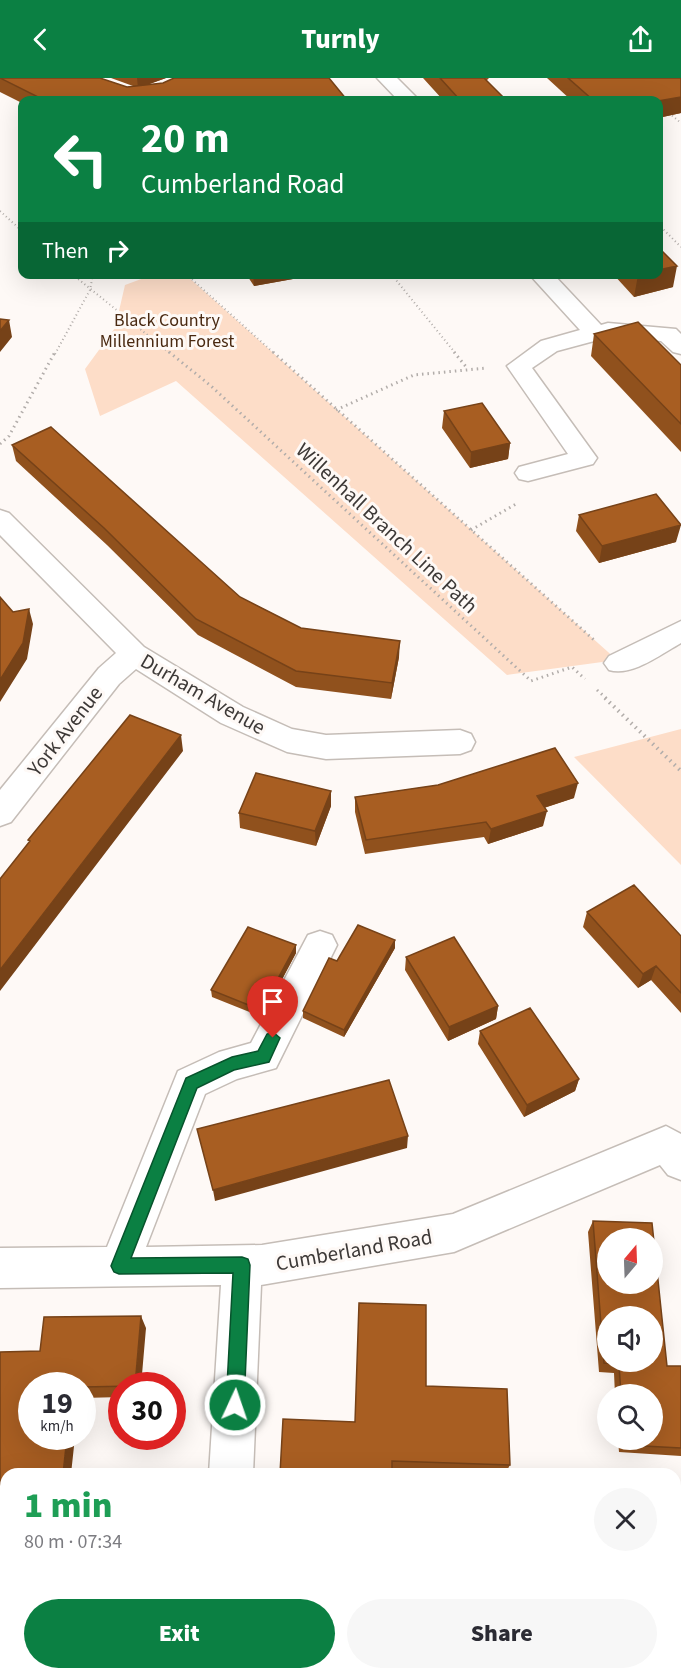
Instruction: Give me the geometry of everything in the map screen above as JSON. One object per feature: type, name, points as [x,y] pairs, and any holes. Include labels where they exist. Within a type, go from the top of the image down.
[{"type":"street","points":[[387,78],[405,96]]},
{"type":"street","points":[[545,279],[596,333]]},
{"type":"street","points":[[528,473],[584,458],[519,366],[549,346],[608,330],[668,334],[681,347]]},
{"type":"street","name":"Durham Avenue","points":[[0,519],[134,654],[232,715],[287,740],[326,747],[460,742]]},
{"type":"street","points":[[626,660],[681,631]]},
{"type":"street","name":"York Avenue","points":[[0,813],[109,676],[134,654]]},
{"type":"street","points":[[119,1266],[191,1083],[232,1064],[263,1057],[320,945]]},
{"type":"street","name":"Cumberland Road","points":[[0,1268],[262,1265],[454,1233],[666,1144],[681,1162]]},
{"type":"street","points":[[231,1468],[242,1265]]},
{"type":"path","points":[[667,112],[681,123]]},
{"type":"path","points":[[0,211],[18,227]]},
{"type":"path","points":[[663,229],[681,247]]},
{"type":"path","name":"Willenhall Branch Line Path","points":[[78,279],[212,386],[531,681],[572,667],[681,771]]},
{"type":"path","points":[[0,444],[9,436],[90,290],[92,279]]},
{"type":"path","points":[[192,279],[617,660],[626,660]]},
{"type":"path","points":[[397,279],[468,369]]},
{"type":"path","points":[[336,410],[414,375],[519,366]]},
{"type":"path","points":[[471,530],[538,491],[528,473]]},
{"type":"green space","name":"Black Country Millennium Forest","points":[[141,279],[190,279],[617,660],[507,675],[176,381],[100,416],[85,369],[115,328],[125,285]]},
{"type":"green space","points":[[681,729],[681,865],[574,757]]},
{"type":"building","points":[[0,78],[100,78],[127,87],[163,83],[174,78],[329,78],[344,96],[36,96]]},
{"type":"building","points":[[440,78],[484,78],[502,96],[456,96]]},
{"type":"building","points":[[568,78],[681,78],[681,97],[663,100],[663,96],[588,96]]},
{"type":"building","points":[[663,252],[677,266],[663,269]]},
{"type":"building","points":[[0,319],[9,320],[0,331]]},
{"type":"building","points":[[638,322],[681,365],[681,424],[594,334]]},
{"type":"building","points":[[482,403],[510,443],[471,452],[444,411]]},
{"type":"building","points":[[51,427],[240,597],[301,628],[400,641],[392,683],[296,671],[196,619],[104,528],[12,445]]},
{"type":"building","points":[[656,494],[681,525],[602,546],[579,515]]},
{"type":"building","points":[[0,597],[13,612],[29,609],[23,643],[0,680]]},
{"type":"building","points":[[130,715],[181,735],[0,970],[0,879],[30,841],[28,840]]},
{"type":"building","points":[[555,748],[578,783],[537,796],[547,811],[491,829],[486,822],[366,840],[355,797],[438,785]]},
{"type":"building","points":[[256,773],[331,791],[315,831],[239,813]]},
{"type":"building","points":[[634,885],[681,936],[681,993],[656,966],[643,974],[587,912]]},
{"type":"building","points":[[358,925],[395,940],[344,1030],[303,1011],[329,958],[337,961]]},
{"type":"building","points":[[248,927],[296,945],[269,995],[260,991],[251,1006],[211,990]]},
{"type":"building","points":[[454,937],[498,1006],[449,1027],[406,957]]},
{"type":"building","points":[[530,1008],[579,1079],[527,1105],[480,1031]]},
{"type":"building","points":[[389,1080],[408,1136],[213,1190],[197,1129]]},
{"type":"building","points":[[593,1221],[652,1223],[653,1228],[597,1228],[597,1273]]},
{"type":"building","points":[[599,1294],[659,1294],[661,1306],[600,1306]]},
{"type":"building","points":[[359,1303],[426,1305],[426,1386],[507,1389],[510,1465],[392,1461],[392,1468],[280,1468],[283,1419],[355,1422]]},
{"type":"building","points":[[141,1316],[136,1372],[108,1372],[108,1387],[96,1387],[96,1372],[18,1372],[18,1450],[66,1450],[64,1468],[0,1468],[0,1352],[40,1351],[44,1317]]},
{"type":"building","points":[[663,1328],[667,1366],[681,1366],[681,1448],[663,1447],[663,1384],[620,1384],[620,1372],[663,1372]]},
{"type":"route","points":[[235,1405],[242,1265],[119,1266],[191,1083],[232,1064],[263,1057],[273,1038]]}]
